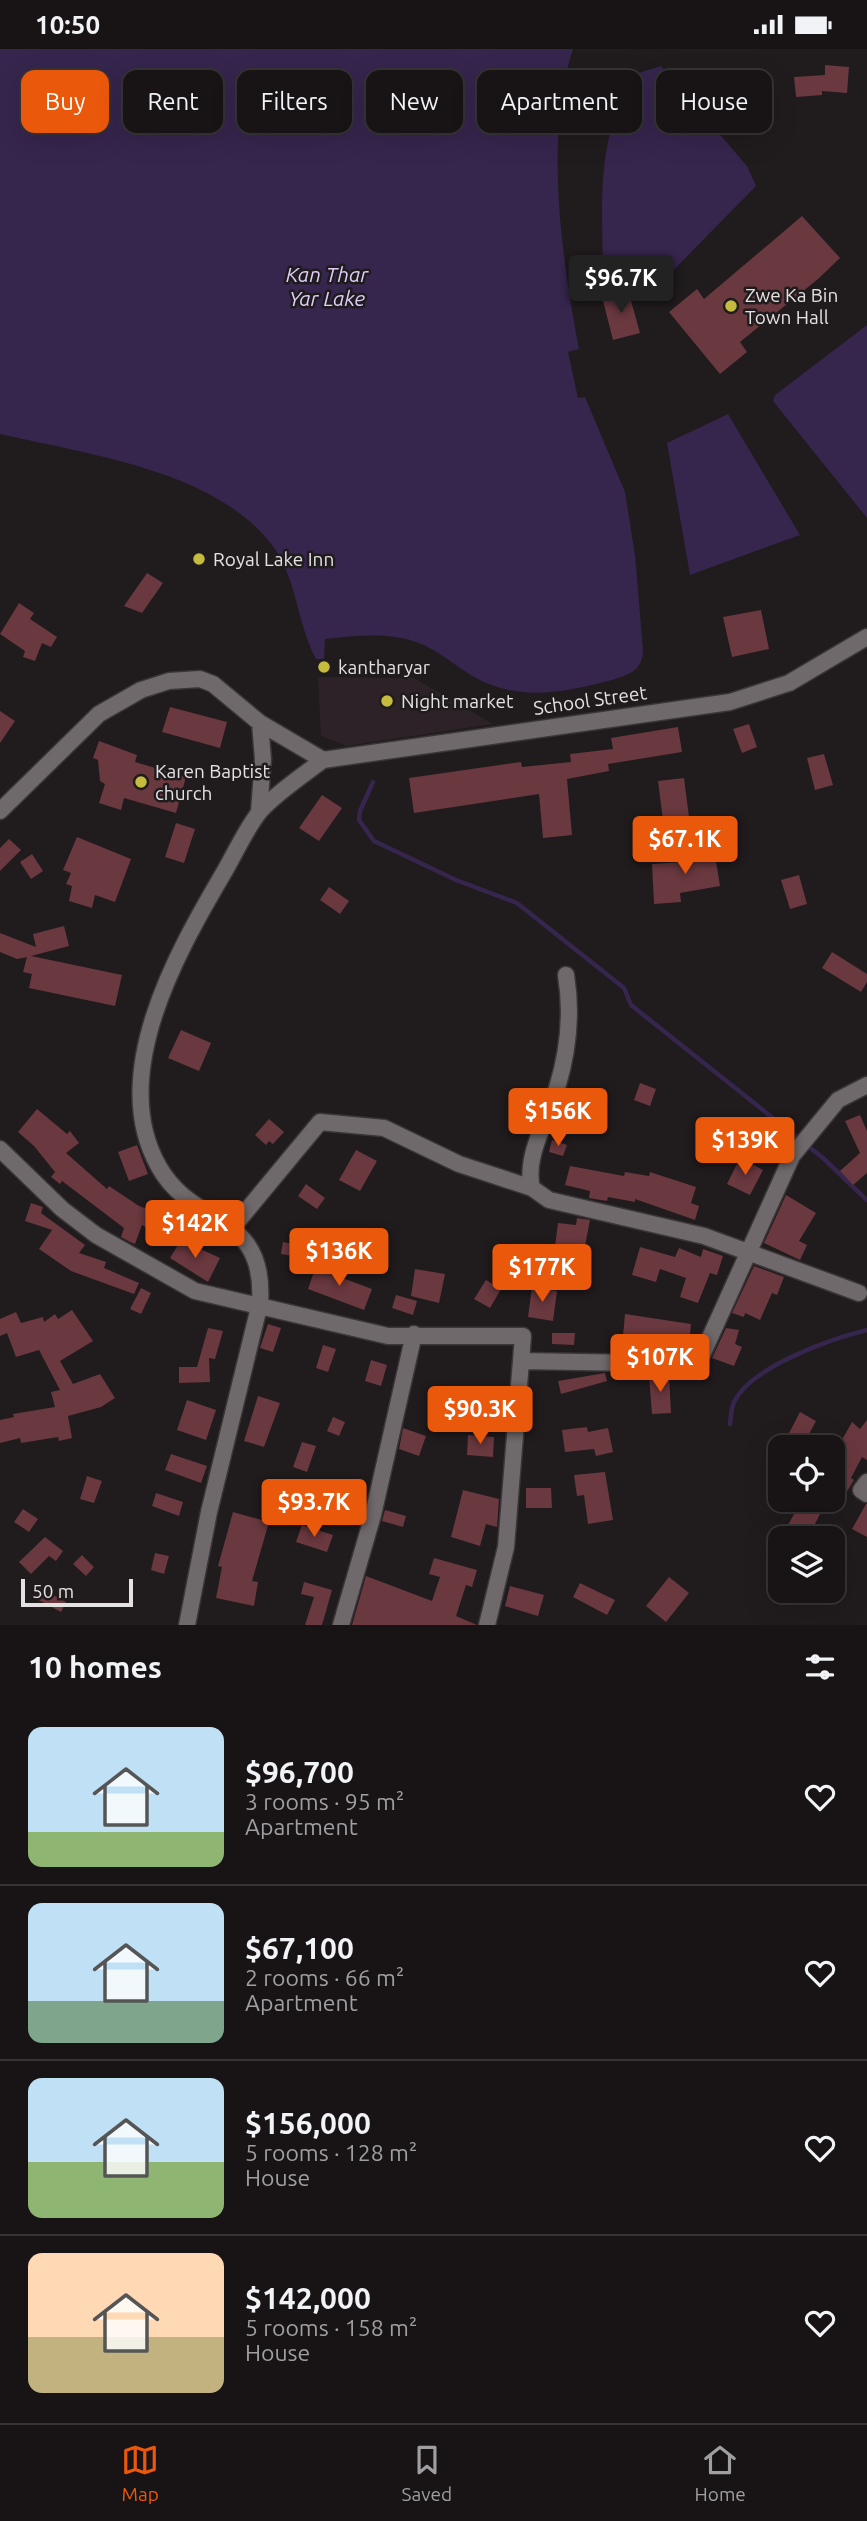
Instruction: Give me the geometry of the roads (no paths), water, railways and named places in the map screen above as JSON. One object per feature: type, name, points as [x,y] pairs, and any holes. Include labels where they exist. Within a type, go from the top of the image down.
[{"type":"street","name":"School Street","points":[[323,760],[730,702],[789,683],[867,638]]},
{"type":"street","points":[[0,811],[83,727],[141,690],[169,681],[200,680],[224,691],[260,723],[323,760],[260,812],[177,959],[155,1019],[140,1074],[140,1094],[149,1147],[160,1169],[188,1201],[233,1227],[256,1259],[261,1279],[260,1303],[209,1511],[187,1625]]},
{"type":"street","points":[[260,723],[260,812]]},
{"type":"street","points":[[532,1188],[531,1164],[558,1086],[569,1025],[566,975]]},
{"type":"street","points":[[521,1361],[698,1364],[792,1156],[838,1100],[867,1085]]},
{"type":"street","points":[[233,1227],[320,1122],[384,1128],[459,1164],[532,1188],[550,1200],[704,1236],[859,1293]]},
{"type":"street","points":[[0,1149],[62,1209],[130,1255],[195,1291],[260,1303],[363,1332],[388,1336],[523,1336],[506,1547],[487,1625]]},
{"type":"street","points":[[341,1625],[373,1515],[414,1334]]},
{"type":"street","points":[[867,1482],[861,1490],[867,1494]]},
{"type":"water","name":"Kan Thar Yar Lake","points":[[0,49],[573,49],[568,70],[477,70],[477,133],[559,133],[562,238],[579,349],[568,352],[578,398],[585,397],[625,492],[635,555],[643,650],[641,662],[634,671],[612,680],[543,693],[509,690],[493,685],[476,678],[424,645],[394,637],[325,639],[324,659],[316,659],[280,558],[272,545],[247,520],[218,499],[184,482],[147,469],[0,434]]},
{"type":"water","points":[[661,66],[664,70],[656,70],[656,133],[719,133],[747,166],[756,186],[652,292],[642,298],[613,288],[603,273],[602,196],[610,133],[642,133],[642,72]]},
{"type":"water","points":[[867,325],[867,518],[773,401],[775,395]]},
{"type":"water","points":[[728,414],[800,535],[690,575],[667,443]]},
{"type":"waterway","points":[[373,782],[360,811],[359,820],[374,841],[456,880],[517,903],[624,988],[631,1005],[823,1158],[867,1200]]},
{"type":"waterway","points":[[730,1424],[734,1402],[743,1389],[757,1377],[814,1347],[867,1330]]},
{"type":"place","name":"Zwe Ka Bin Town Hall","points":[[731,306]]},
{"type":"place","name":"Royal Lake Inn","points":[[199,559]]},
{"type":"place","name":"kantharyar","points":[[324,667]]},
{"type":"place","name":"Night market","points":[[387,701]]},
{"type":"place","name":"Karen Baptist church","points":[[141,782]]}]
